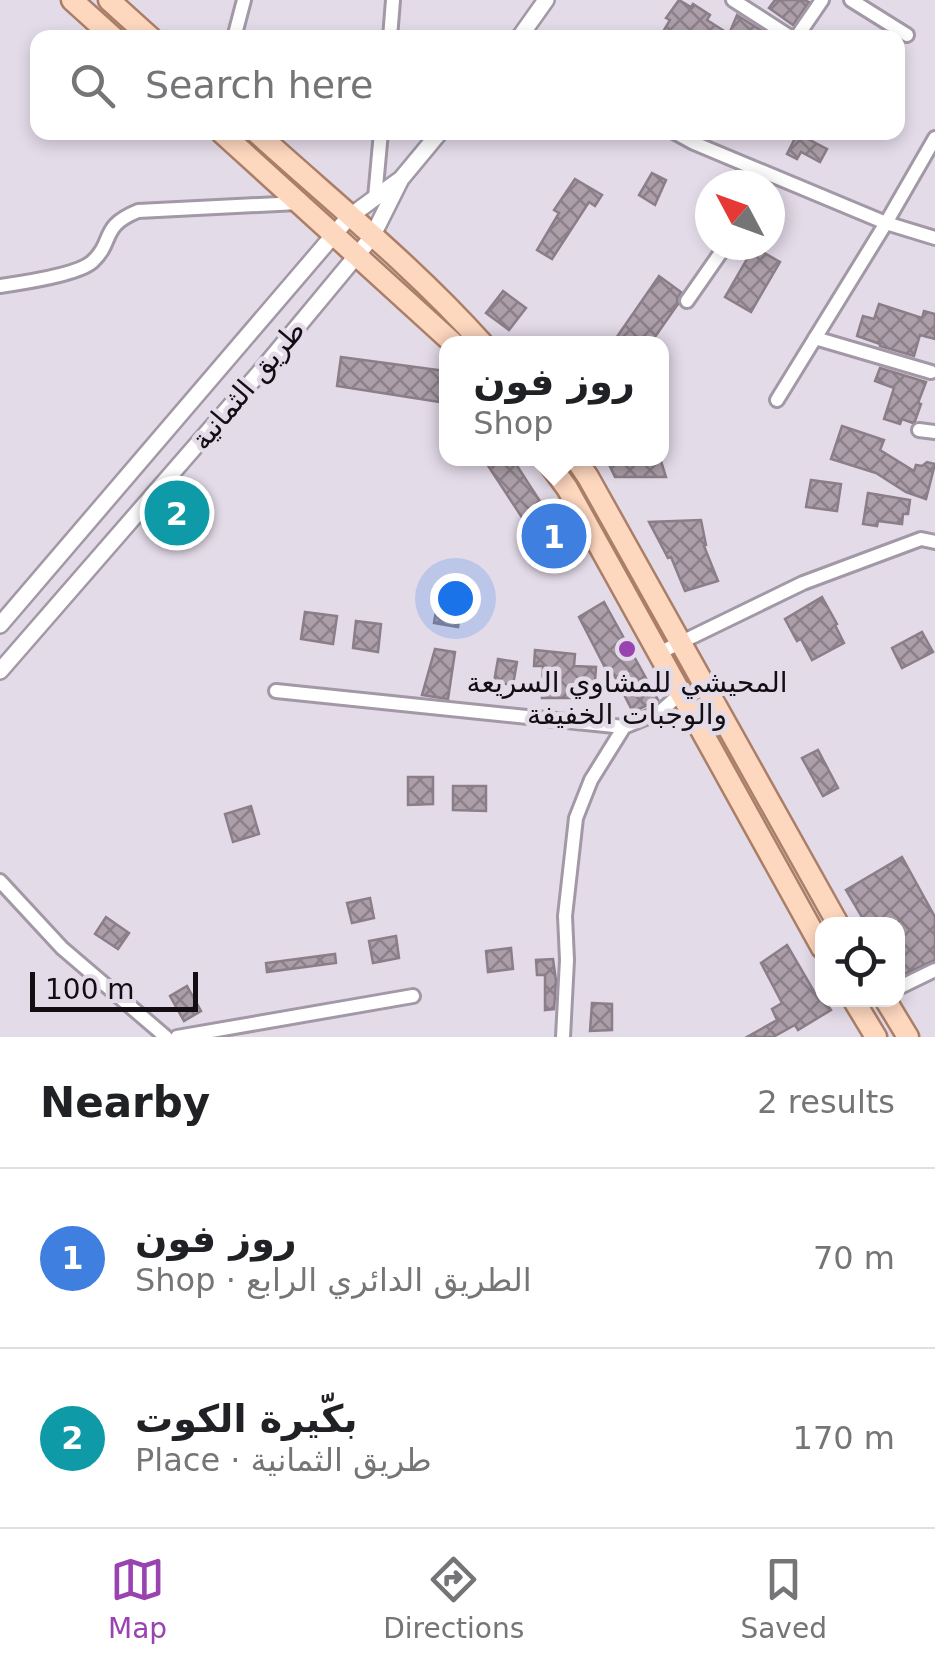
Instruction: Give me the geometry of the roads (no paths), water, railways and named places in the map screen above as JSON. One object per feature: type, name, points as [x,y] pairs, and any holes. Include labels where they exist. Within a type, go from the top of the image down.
[{"type":"main road","points":[[72,0],[105,30]]},
{"type":"main road","points":[[109,0],[141,30]]},
{"type":"main road","points":[[230,140],[445,336]]},
{"type":"main road","points":[[265,140],[476,336]]},
{"type":"main road","points":[[551,466],[567,488],[815,935]]},
{"type":"main road","points":[[580,466],[834,917]]},
{"type":"main road","points":[[857,1007],[874,1036]]},
{"type":"main road","points":[[889,1007],[908,1037]]},
{"type":"street","points":[[236,30],[244,0]]},
{"type":"street","points":[[391,30],[394,0]]},
{"type":"street","points":[[527,30],[546,0]]},
{"type":"street","points":[[734,0],[781,30]]},
{"type":"street","points":[[800,30],[822,0]]},
{"type":"street","points":[[851,0],[899,30]]},
{"type":"street","points":[[777,400],[935,138]]},
{"type":"street","points":[[375,198],[380,140]]},
{"type":"street","name":"طريق الثمانية","points":[[0,671],[358,254],[372,236],[401,179],[433,140]]},
{"type":"street","points":[[689,140],[748,170]]},
{"type":"street","points":[[0,626],[350,217],[401,179]]},
{"type":"street","points":[[785,186],[935,238]]},
{"type":"street","points":[[0,286],[83,268],[98,254],[120,218],[138,211],[300,203]]},
{"type":"street","points":[[687,302],[716,260]]},
{"type":"street","points":[[815,338],[930,372]]},
{"type":"street","points":[[919,430],[935,432]]},
{"type":"street","points":[[659,652],[803,582],[928,541],[935,532]]},
{"type":"street","points":[[276,691],[624,727],[660,712],[681,694]]},
{"type":"street","points":[[562,1037],[566,916],[576,818],[592,780],[624,727]]},
{"type":"street","points":[[0,881],[62,948],[166,1037]]},
{"type":"street","points":[[905,985],[935,970]]},
{"type":"street","points":[[177,1037],[413,996]]},
{"type":"place","name":"بكّيرة الكوت","points":[[177,513]]},
{"type":"place","name":"روز فون","points":[[554,536]]},
{"type":"place","name":"المحيشي للمشاوي السريعة والوجبات الخفيفة","points":[[627,649]]}]
